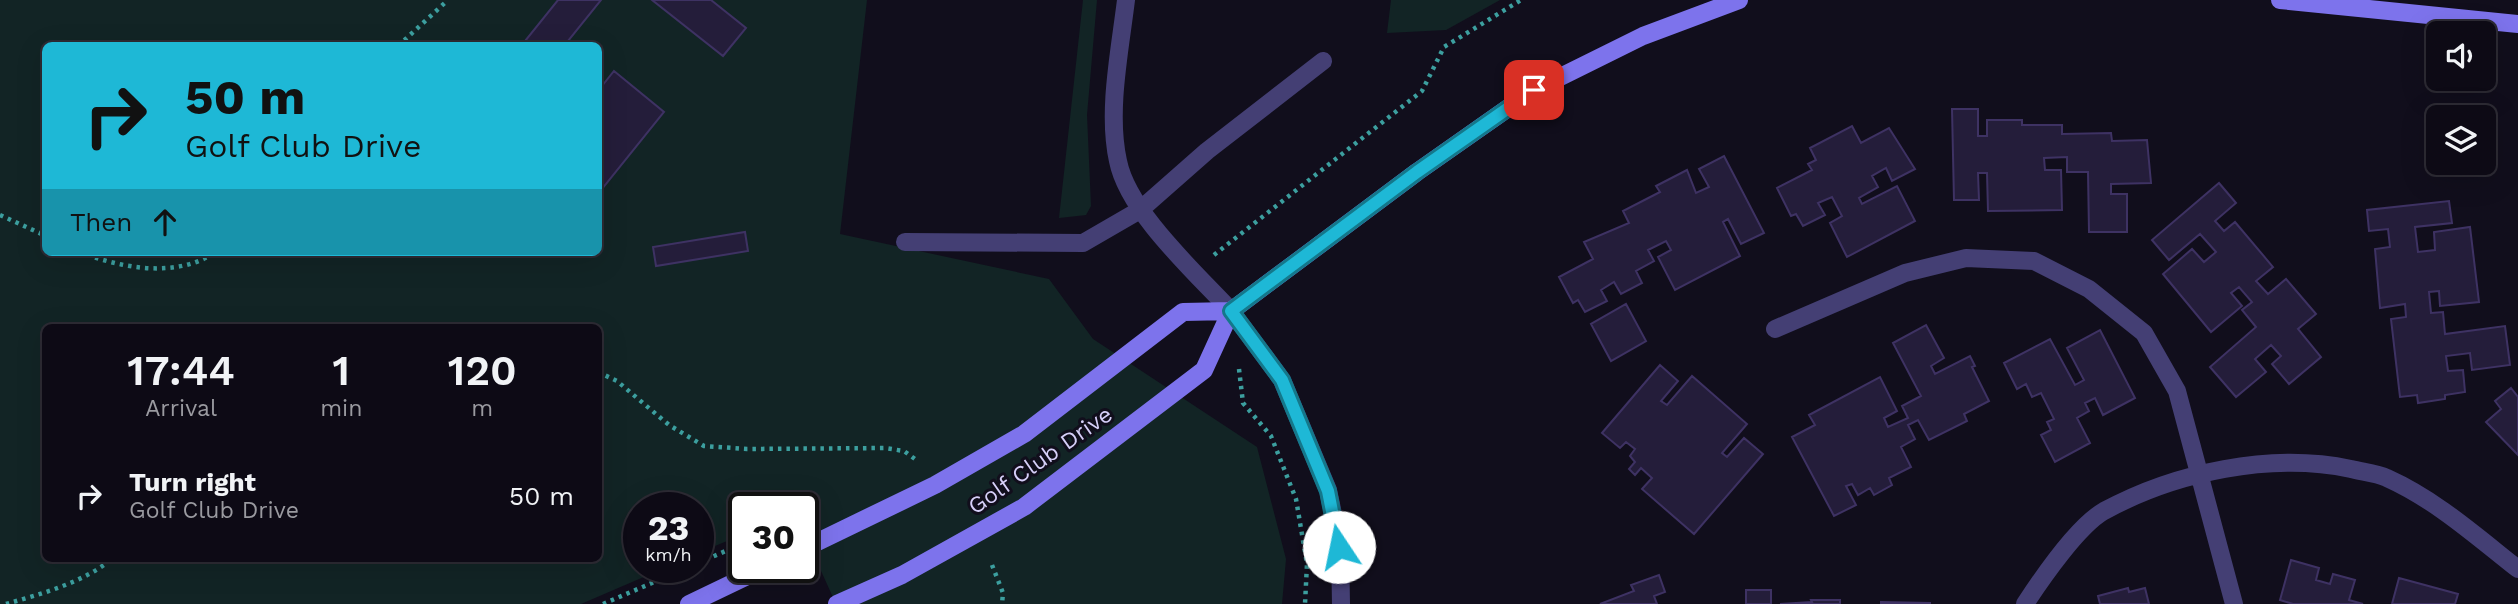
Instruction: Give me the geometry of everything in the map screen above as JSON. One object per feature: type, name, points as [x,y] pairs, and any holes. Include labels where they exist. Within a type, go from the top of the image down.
[{"type":"street","points":[[1126,0],[1115,102],[1118,162],[1140,210],[1231,311],[1282,380],[1328,491],[1339,547],[1341,604]]},
{"type":"street","name":"Golf Club Drive","points":[[837,604],[902,575],[1024,507],[1204,370],[1231,311],[1417,172],[1534,90],[1643,36],[1739,0]]},
{"type":"street","points":[[2280,0],[2518,24]]},
{"type":"street","points":[[905,242],[1083,243],[1140,210],[1207,150],[1323,61]]},
{"type":"street","points":[[1775,329],[1905,273],[1966,258],[2034,261],[2089,289],[2144,333],[2177,391],[2234,604]]},
{"type":"street","name":"Golf Club Drive","points":[[819,541],[935,485],[1024,434],[1183,312],[1231,311]]},
{"type":"street","points":[[2025,604],[2049,566],[2102,512],[2200,472],[2258,464],[2324,463],[2385,477],[2440,508],[2518,569]]},
{"type":"street","points":[[689,604],[733,583]]},
{"type":"path","points":[[402,42],[448,0]]},
{"type":"path","points":[[1194,271],[1422,91],[1444,47],[1521,0]]},
{"type":"path","points":[[0,215],[42,234]]},
{"type":"path","points":[[1222,249],[1224,261]]},
{"type":"path","points":[[93,256],[130,267],[175,268],[206,256]]},
{"type":"path","points":[[1238,364],[1243,403],[1271,436],[1296,499],[1307,564],[1305,604]]},
{"type":"path","points":[[602,374],[617,381],[669,425],[704,446],[747,449],[885,448],[904,451],[915,459]]},
{"type":"path","points":[[6,604],[37,595],[91,572],[107,562]]},
{"type":"path","points":[[992,565],[1003,593],[1002,604]]},
{"type":"path","points":[[603,604],[652,583]]},
{"type":"shaded area","points":[[0,0],[867,0],[840,234],[1049,279],[1093,339],[1257,447],[1286,559],[1282,604],[836,604],[819,566],[819,492],[728,492],[728,541],[714,546],[714,492],[623,492],[623,583],[630,583],[581,604],[0,604]]},
{"type":"shaded area","points":[[1083,0],[1097,0],[1087,115],[1091,206],[1086,215],[1059,218]]},
{"type":"shaded area","points":[[1391,0],[1500,0],[1446,30],[1387,33]]},
{"type":"building","points":[[558,0],[601,0],[567,42],[524,42]]},
{"type":"building","points":[[652,0],[711,0],[746,28],[723,56]]},
{"type":"building","points":[[614,71],[664,112],[602,189],[602,86]]},
{"type":"building","points":[[1952,109],[1978,109],[1978,136],[1987,136],[1987,120],[2022,120],[2022,125],[2062,125],[2062,134],[2111,133],[2112,141],[2147,140],[2151,183],[2111,184],[2111,194],[2127,194],[2127,232],[2089,232],[2088,172],[2067,172],[2067,157],[2044,158],[2045,170],[2061,170],[2062,210],[1988,211],[1987,173],[1978,173],[1979,200],[1954,200]]},
{"type":"building","points":[[1852,126],[1861,143],[1889,128],[1915,169],[1892,181],[1886,168],[1872,176],[1878,187],[1859,198],[1862,204],[1897,186],[1915,221],[1847,257],[1830,223],[1842,216],[1832,197],[1818,203],[1825,215],[1803,226],[1796,214],[1791,216],[1777,188],[1812,170],[1808,164],[1816,160],[1810,148]]},
{"type":"building","points":[[1724,156],[1764,233],[1741,244],[1728,219],[1723,222],[1740,256],[1675,290],[1658,257],[1671,250],[1666,241],[1648,250],[1654,261],[1636,271],[1642,283],[1621,294],[1614,282],[1601,290],[1607,301],[1585,312],[1578,300],[1573,303],[1559,277],[1593,259],[1584,242],[1629,223],[1623,211],[1660,192],[1656,186],[1687,170],[1696,193],[1709,187],[1699,169]]},
{"type":"building","points":[[2219,183],[2236,203],[2215,221],[2224,231],[2235,222],[2273,267],[2256,281],[2268,294],[2286,279],[2316,314],[2298,329],[2321,357],[2289,384],[2272,364],[2281,356],[2271,345],[2255,359],[2266,372],[2236,397],[2210,367],[2256,327],[2242,310],[2252,302],[2239,287],[2231,293],[2242,306],[2211,332],[2163,274],[2192,249],[2204,262],[2216,252],[2200,234],[2169,260],[2152,240]]},
{"type":"building","points":[[2449,201],[2452,223],[2415,227],[2418,252],[2435,250],[2434,232],[2470,227],[2479,302],[2440,306],[2439,291],[2429,292],[2431,313],[2443,312],[2445,334],[2505,326],[2510,365],[2472,370],[2470,353],[2446,356],[2448,371],[2463,370],[2465,392],[2445,395],[2445,399],[2418,403],[2417,395],[2400,397],[2391,319],[2406,317],[2405,304],[2380,308],[2375,249],[2390,247],[2388,229],[2369,231],[2367,210]]},
{"type":"building","points":[[745,232],[748,251],[656,266],[653,247]]},
{"type":"building","points":[[1626,304],[1646,341],[1611,361],[1591,324]]},
{"type":"building","points":[[1926,325],[1944,358],[1931,366],[1935,374],[1970,356],[1975,366],[1972,367],[1989,401],[1964,414],[1967,421],[1929,440],[1918,420],[1908,425],[1915,439],[1901,447],[1911,467],[1889,478],[1892,485],[1874,495],[1870,488],[1858,495],[1852,484],[1846,486],[1856,505],[1834,516],[1792,437],[1815,425],[1809,415],[1880,377],[1897,411],[1884,418],[1888,427],[1908,418],[1902,406],[1921,396],[1893,343]]},
{"type":"building","points":[[2100,330],[2135,398],[2103,415],[2095,398],[2085,403],[2089,411],[2077,418],[2090,443],[2055,462],[2041,435],[2051,430],[2047,422],[2054,419],[2041,393],[2032,397],[2026,384],[2017,389],[2004,363],[2050,339],[2075,385],[2084,380],[2067,348]]},
{"type":"building","points":[[1660,365],[1678,381],[1661,401],[1667,405],[1692,376],[1747,424],[1722,453],[1727,457],[1744,438],[1763,454],[1694,534],[1642,489],[1652,478],[1641,468],[1635,475],[1629,469],[1635,462],[1630,456],[1635,449],[1626,442],[1620,448],[1602,433]]},
{"type":"building","points":[[2511,388],[2518,397],[2518,455],[2486,422],[2501,409],[2495,401]]},
{"type":"building","points":[[2291,560],[2319,568],[2316,580],[2330,584],[2333,574],[2355,580],[2349,600],[2363,604],[2293,604],[2280,600]]},
{"type":"building","points":[[1659,575],[1665,592],[1654,596],[1657,604],[1600,604],[1634,591],[1631,585]]},
{"type":"building","points":[[2399,578],[2458,594],[2455,604],[2392,604]]},
{"type":"building","points":[[2128,588],[2129,592],[2145,588],[2149,604],[2100,604],[2098,596]]},
{"type":"building","points":[[1746,590],[1771,590],[1771,604],[1746,604]]},
{"type":"building","points":[[1811,600],[1840,600],[1840,604],[1780,604],[1812,602]]},
{"type":"building","points":[[1881,602],[1931,603],[1881,604]]},
{"type":"route","points":[[1339,547],[1328,491],[1282,380],[1231,311],[1417,172],[1534,90]]}]
